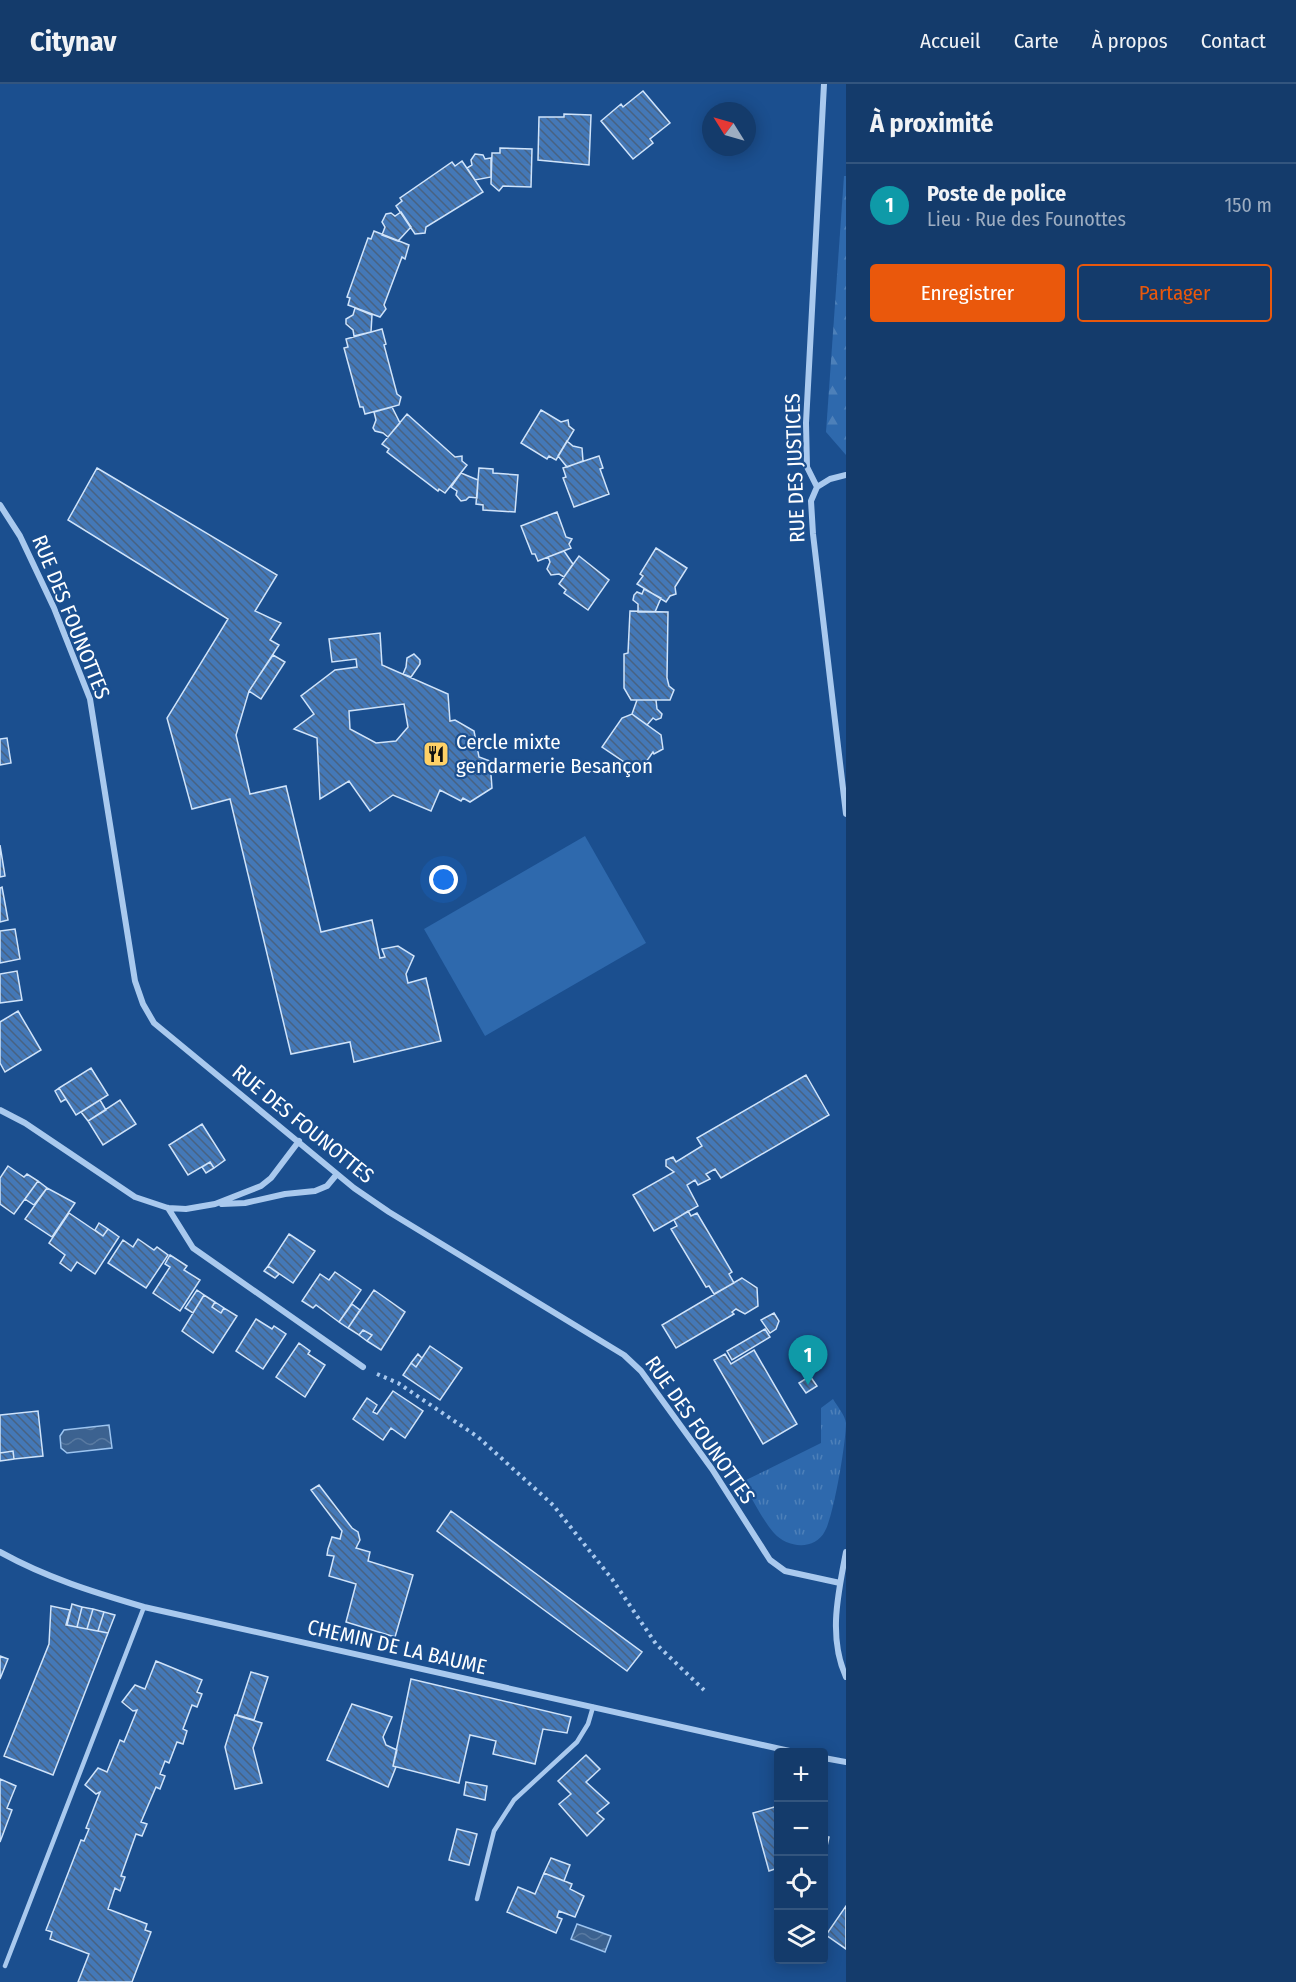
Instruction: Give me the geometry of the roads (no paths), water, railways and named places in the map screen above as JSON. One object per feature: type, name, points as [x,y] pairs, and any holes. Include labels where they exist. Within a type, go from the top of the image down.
[{"type":"street","name":"RUE DES JUSTICES","points":[[824,84],[806,423],[807,467],[817,487],[811,501],[813,534],[846,814]]},
{"type":"street","points":[[817,487],[830,479],[846,475]]},
{"type":"street","name":"RUE DES FOUNOTTES","points":[[0,505],[20,536],[54,608],[90,699],[135,981],[143,1004],[154,1023],[337,1174],[389,1212],[624,1355],[641,1371],[712,1469],[770,1560],[785,1571],[840,1583]]},
{"type":"street","points":[[0,1110],[25,1123],[135,1197],[168,1208],[186,1209],[215,1204],[245,1203],[285,1194],[315,1191],[327,1186],[337,1174]]},
{"type":"street","points":[[215,1204],[261,1186],[271,1178],[299,1142]]},
{"type":"street","points":[[168,1208],[193,1248],[363,1367]]},
{"type":"street","name":"CHEMIN DE LA BAUME","points":[[0,1552],[31,1569],[65,1583],[144,1607],[776,1748]]},
{"type":"street","points":[[846,1552],[834,1618],[838,1651],[846,1677]]},
{"type":"street","points":[[828,1759],[846,1762]]},
{"type":"lane","points":[[5,1966],[144,1607]]},
{"type":"lane","points":[[477,1899],[494,1832],[514,1800],[577,1742],[588,1724],[592,1707]]},
{"type":"water","points":[[109,1425],[112,1448],[67,1453],[61,1448],[60,1436],[64,1430]]},
{"type":"water","points":[[577,1924],[611,1936],[605,1952],[571,1939]]},
{"type":"place","name":"Cercle mixte gendarmerie Besançon","points":[[436,754]]},
{"type":"place","name":"Poste de police","points":[[808,1385]]}]
